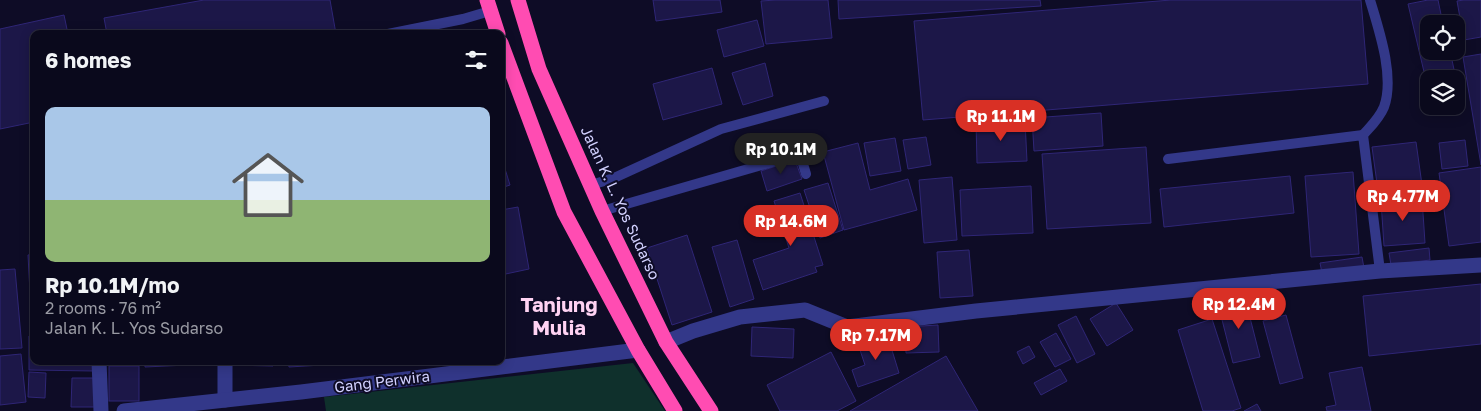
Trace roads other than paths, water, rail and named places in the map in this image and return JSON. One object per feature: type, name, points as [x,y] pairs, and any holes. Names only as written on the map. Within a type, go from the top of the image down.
[{"type":"highway","name":"Jalan K. L. Yos Sudarso","points":[[518,0],[538,69],[602,211],[666,342],[711,411]]},
{"type":"highway","points":[[488,6],[497,30]]},
{"type":"highway","points":[[505,54],[564,212],[638,350],[675,411]]},
{"type":"street","points":[[666,342],[693,331],[740,317],[806,310],[847,326],[976,311],[1380,271],[1481,265]]},
{"type":"street","name":"Gang Perwira","points":[[124,411],[638,350]]},
{"type":"street","points":[[99,365],[101,411]]},
{"type":"street","points":[[224,365],[226,400]]},
{"type":"lane","points":[[1168,159],[1363,135],[1376,121],[1384,107],[1388,80],[1381,40],[1370,0]]},
{"type":"lane","points":[[408,30],[463,19],[488,6]]},
{"type":"lane","points":[[591,185],[614,178],[721,129],[824,101]]},
{"type":"lane","points":[[1363,135],[1380,271]]},
{"type":"lane","points":[[602,211],[800,154],[806,174]]},
{"type":"district","name":"Tanjung Mulia","points":[[559,316]]}]
